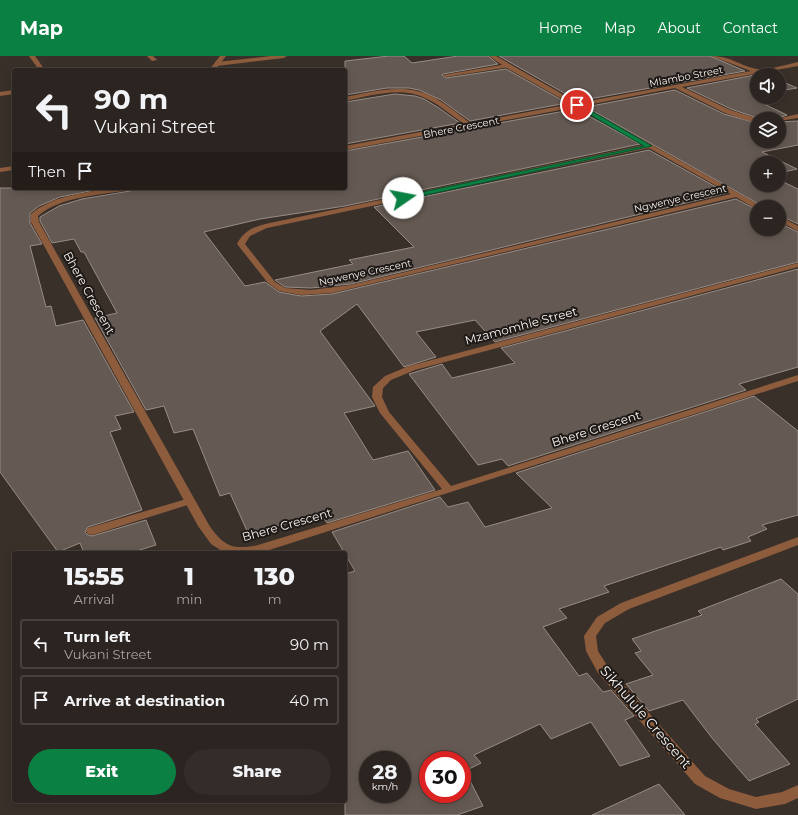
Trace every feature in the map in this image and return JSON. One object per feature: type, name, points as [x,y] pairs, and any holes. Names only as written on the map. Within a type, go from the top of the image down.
[{"type":"street","points":[[32,56],[41,68]]},
{"type":"street","points":[[214,68],[223,56]]},
{"type":"street","points":[[217,64],[284,56]]},
{"type":"street","points":[[492,56],[507,66],[750,202]]},
{"type":"street","points":[[714,56],[750,69]]},
{"type":"street","name":"Mlambo Street","points":[[774,68],[798,64]]},
{"type":"street","points":[[446,75],[507,66]]},
{"type":"street","name":"Mlambo Street","points":[[577,105],[750,72]]},
{"type":"street","points":[[677,87],[731,113],[750,119]]},
{"type":"street","points":[[347,99],[392,91],[412,92],[427,97],[470,126]]},
{"type":"street","points":[[0,94],[12,92]]},
{"type":"street","name":"Bhere Crescent","points":[[347,148],[577,105]]},
{"type":"street","points":[[786,118],[798,116]]},
{"type":"street","name":"Ngwenye Crescent","points":[[649,146],[265,226],[251,231],[243,236],[241,244],[245,251],[274,285],[286,290],[322,292],[358,285],[737,195]]},
{"type":"street","points":[[0,170],[12,168]]},
{"type":"street","name":"Bhere Crescent","points":[[119,190],[65,200],[48,205],[38,210],[34,216],[35,222],[213,541],[224,549],[234,551]]},
{"type":"street","points":[[786,222],[798,229]]},
{"type":"street","name":"Mzamomhle Street","points":[[449,490],[385,413],[377,397],[378,387],[388,378],[427,364],[798,265]]},
{"type":"street","name":"Bhere Crescent","points":[[249,551],[259,550],[798,378]]},
{"type":"street","points":[[92,531],[190,501]]},
{"type":"street","name":"Sikhulule Crescent","points":[[798,541],[625,606],[601,620],[590,636],[592,651],[603,670],[700,780],[725,794],[756,803],[785,798],[798,791]]},
{"type":"building","points":[[389,56],[404,56],[412,63],[458,56],[488,56],[498,64],[442,75],[446,78],[506,69],[567,103],[470,121],[441,100],[419,90],[409,88],[387,88],[347,95],[347,68],[345,68],[345,61]]},
{"type":"building","points":[[499,56],[710,56],[745,71],[578,101]]},
{"type":"building","points":[[750,76],[750,104],[764,104],[781,112],[750,112],[750,116],[731,109],[687,88]]},
{"type":"building","points":[[786,83],[797,88],[786,90]]},
{"type":"building","points":[[675,90],[724,114],[750,121],[750,148],[783,148],[762,152],[770,156],[750,156],[750,192],[786,192],[786,183],[798,189],[798,224],[786,218],[786,200],[752,200],[586,107]]},
{"type":"building","points":[[395,94],[415,96],[424,99],[439,108],[460,123],[347,144],[347,102]]},
{"type":"building","points":[[576,109],[640,144],[345,206],[260,219],[204,232],[245,286],[265,282],[279,292],[301,296],[332,294],[736,199],[750,206],[750,236],[786,236],[786,226],[798,232],[798,262],[495,342],[475,320],[416,332],[436,357],[404,367],[357,304],[320,331],[375,406],[344,413],[373,460],[408,451],[435,490],[327,523],[322,515],[248,533],[230,493],[220,496],[193,429],[174,433],[164,406],[146,410],[95,318],[117,313],[84,252],[81,252],[74,239],[52,243],[40,221],[40,217],[59,206],[82,199],[131,190],[347,190],[347,151]]},
{"type":"building","points":[[798,121],[798,145],[786,147],[786,122]]},
{"type":"building","points":[[649,150],[727,193],[351,284],[311,288],[285,287],[275,280],[353,264],[349,260],[414,247],[374,207]]},
{"type":"building","points":[[786,164],[797,169],[786,171]]},
{"type":"building","points":[[0,188],[12,188],[12,190],[95,190],[60,197],[39,206],[30,213],[30,223],[42,244],[30,246],[46,307],[51,306],[56,326],[83,320],[134,412],[115,416],[121,429],[110,432],[142,510],[88,527],[85,532],[92,536],[146,520],[156,545],[136,551],[83,551],[80,543],[57,551],[0,472]]},
{"type":"building","points":[[798,269],[798,367],[739,384],[746,390],[508,466],[502,459],[478,465],[409,374],[442,364],[452,378],[515,363],[501,348]]},
{"type":"building","points":[[754,396],[798,431],[798,515],[762,525],[767,529],[748,537],[751,541],[723,550],[721,547],[604,586],[609,592],[559,609],[567,618],[543,627],[579,676],[587,673],[603,692],[611,690],[634,716],[625,720],[650,756],[620,766],[591,722],[551,739],[540,724],[474,755],[481,763],[471,768],[471,751],[419,751],[419,803],[471,803],[471,783],[483,806],[457,815],[345,815],[345,803],[347,803],[347,573],[355,571],[347,557],[347,551],[343,551],[332,532],[440,497],[448,507],[468,502],[485,527],[552,508],[516,473]]},
{"type":"building","points":[[781,579],[798,594],[798,699],[756,719],[759,722],[755,724],[790,764],[749,781],[712,738],[683,700],[649,711],[626,684],[653,675],[635,653],[641,651],[632,639],[702,615],[698,611]]},
{"type":"building","points":[[659,784],[685,815],[592,815]]},
{"type":"route","points":[[403,198],[649,146],[577,105]]}]
